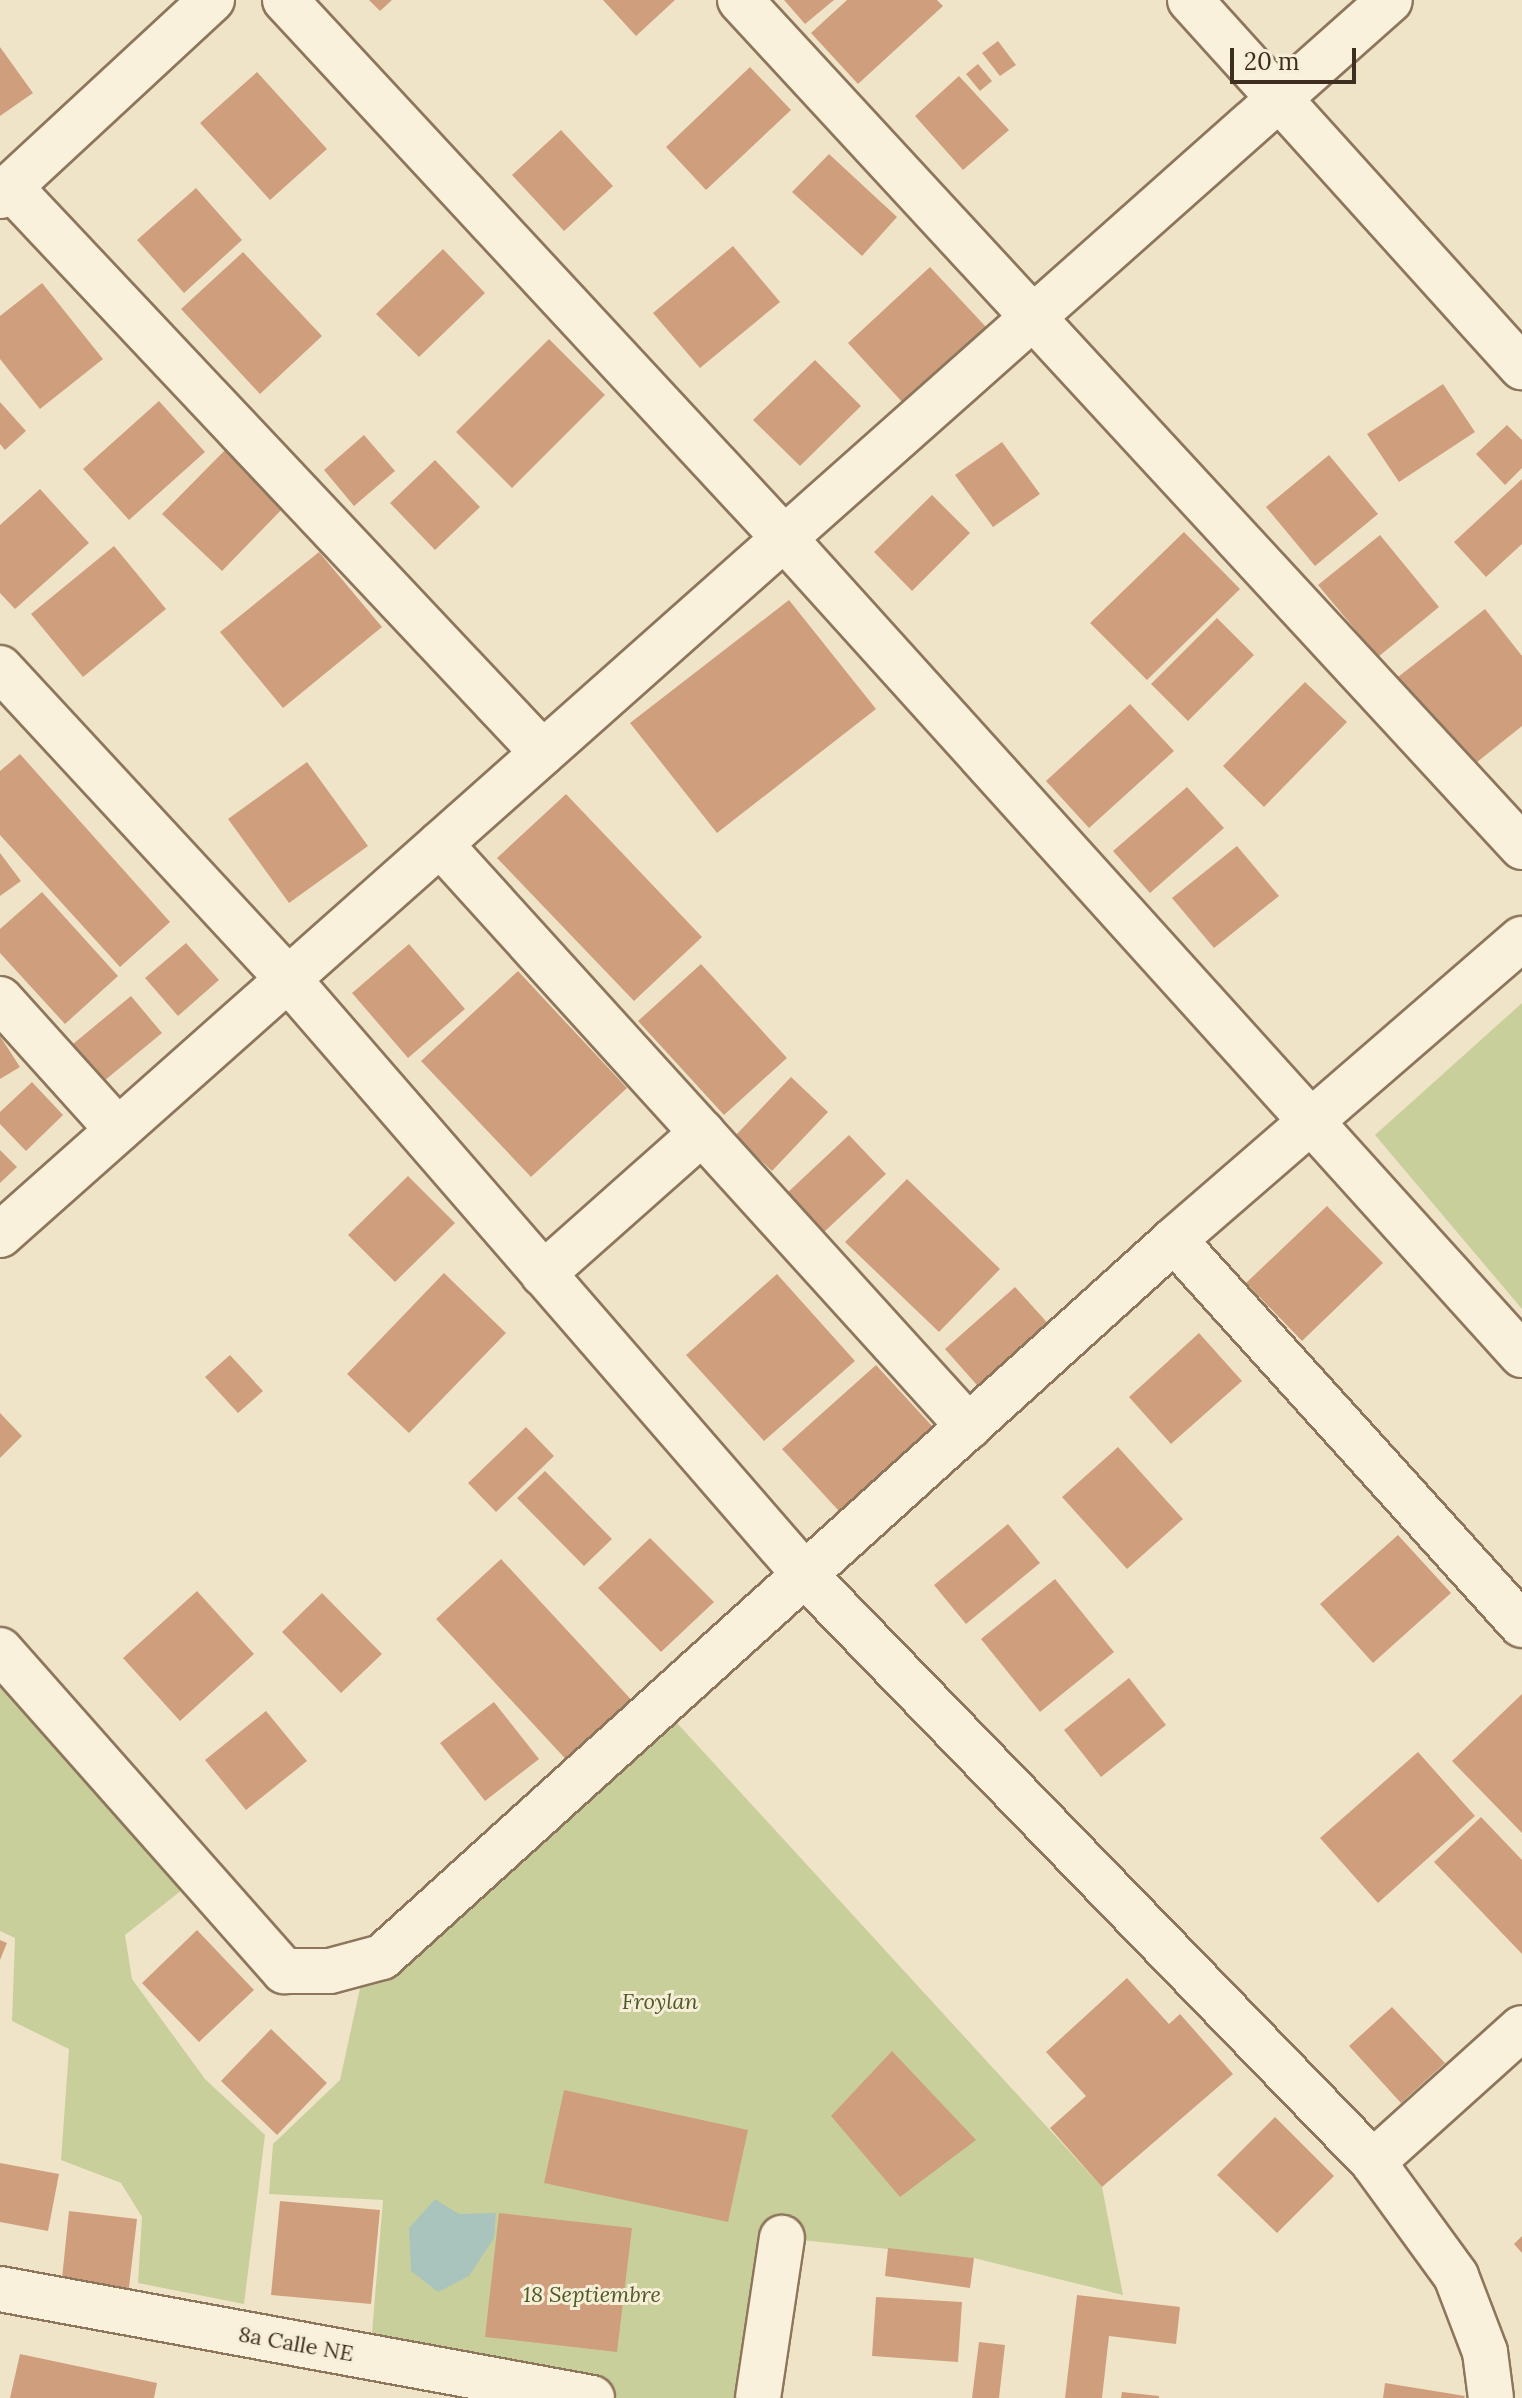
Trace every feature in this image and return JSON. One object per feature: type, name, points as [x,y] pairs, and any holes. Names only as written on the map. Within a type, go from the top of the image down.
[{"type":"street","points":[[212,0],[5,192],[543,753]]},
{"type":"street","points":[[285,0],[784,538],[1313,1118],[1522,1355]]},
{"type":"street","points":[[740,0],[1522,847]]},
{"type":"street","points":[[1190,0],[1281,97],[1522,367]]},
{"type":"street","points":[[0,1235],[1390,0]]},
{"type":"street","points":[[0,668],[288,979],[806,1576],[1373,2162],[1456,2276],[1485,2352],[1491,2398]]},
{"type":"street","points":[[440,844],[969,1427]]},
{"type":"street","points":[[0,1650],[284,1971],[330,1971],[382,1957],[1174,1240],[1522,939]]},
{"type":"street","points":[[0,999],[118,1130]]},
{"type":"street","points":[[543,1274],[702,1133]]},
{"type":"street","points":[[1174,1240],[1522,1625]]},
{"type":"street","points":[[1373,2162],[1522,2028]]},
{"type":"street","points":[[758,2398],[782,2238]]},
{"type":"street","name":"8a Calle NE","points":[[0,2289],[592,2398]]},
{"type":"green space","points":[[1522,1003],[1522,1309],[1375,1135]]},
{"type":"green space","points":[[0,1684],[182,1890],[125,1935],[132,1979],[205,2079],[265,2135],[244,2304],[138,2283],[142,2217],[121,2183],[61,2160],[69,2049],[12,2021],[15,1938],[0,1931]]},
{"type":"green space","name":"Froylan","points":[[677,1723],[1102,2187],[1123,2295],[974,2258],[782,2238],[758,2398],[594,2398],[370,2357],[383,2200],[269,2194],[273,2144],[340,2080],[362,1979],[394,1968]]},
{"type":"water","points":[[435,2199],[459,2214],[496,2213],[494,2238],[469,2276],[438,2292],[411,2271],[409,2228]]},
{"type":"building","points":[[369,0],[392,0],[380,11]]},
{"type":"building","points":[[603,0],[675,0],[636,36]]},
{"type":"building","points":[[784,0],[834,0],[805,24]]},
{"type":"building","points":[[847,0],[937,0],[943,6],[858,84],[811,33]]},
{"type":"building","points":[[998,41],[1016,65],[1000,76],[982,53]]},
{"type":"building","points":[[0,47],[33,93],[0,116]]},
{"type":"building","points":[[978,64],[992,81],[980,91],[966,74]]},
{"type":"building","points":[[750,67],[791,110],[706,190],[666,147]]},
{"type":"building","points":[[257,72],[327,149],[270,200],[200,123]]},
{"type":"building","points":[[959,76],[1009,130],[963,170],[915,116]]},
{"type":"building","points":[[561,130],[613,186],[564,231],[512,175]]},
{"type":"building","points":[[829,154],[897,217],[862,256],[792,192]]},
{"type":"building","points":[[196,188],[242,240],[184,293],[137,240]]},
{"type":"building","points":[[733,246],[780,302],[700,368],[653,313]]},
{"type":"building","points":[[443,249],[485,293],[419,357],[376,314]]},
{"type":"building","points":[[243,252],[322,336],[260,394],[181,309]]},
{"type":"building","points":[[930,267],[986,327],[903,403],[848,343]]},
{"type":"building","points":[[42,283],[103,359],[40,409],[0,359],[0,316]]},
{"type":"building","points":[[549,339],[605,395],[512,488],[456,432]]},
{"type":"building","points":[[815,360],[861,406],[800,466],[753,420]]},
{"type":"building","points":[[1443,384],[1475,432],[1399,482],[1367,434]]},
{"type":"building","points":[[159,401],[205,452],[129,520],[83,469]]},
{"type":"building","points":[[0,402],[26,431],[5,450],[0,444]]},
{"type":"building","points":[[1507,425],[1522,440],[1522,468],[1505,485],[1476,454]]},
{"type":"building","points":[[364,435],[395,471],[354,506],[324,470]]},
{"type":"building","points":[[1002,442],[1040,494],[993,527],[955,475]]},
{"type":"building","points":[[229,446],[288,503],[222,571],[162,514]]},
{"type":"building","points":[[1329,455],[1378,514],[1315,566],[1266,507]]},
{"type":"building","points":[[435,460],[480,507],[435,550],[390,503]]},
{"type":"building","points":[[1522,479],[1522,544],[1486,577],[1454,542]]},
{"type":"building","points":[[40,489],[89,543],[15,609],[0,593],[0,525]]},
{"type":"building","points":[[932,495],[970,533],[912,591],[874,552]]},
{"type":"building","points":[[1184,532],[1240,589],[1147,680],[1090,623]]},
{"type":"building","points":[[1380,535],[1439,607],[1378,657],[1318,585]]},
{"type":"building","points":[[114,546],[166,609],[83,677],[31,614]]},
{"type":"building","points":[[319,552],[382,627],[283,708],[220,632]]},
{"type":"building","points":[[789,600],[876,709],[717,833],[630,723]]},
{"type":"building","points":[[1485,609],[1522,656],[1522,726],[1461,775],[1389,684]]},
{"type":"building","points":[[1217,618],[1254,655],[1188,721],[1151,684]]},
{"type":"building","points":[[1305,682],[1347,722],[1264,807],[1223,766]]},
{"type":"building","points":[[1130,704],[1174,751],[1089,828],[1046,781]]},
{"type":"building","points":[[20,754],[170,922],[120,967],[0,835],[0,771]]},
{"type":"building","points":[[307,762],[368,846],[289,903],[228,819]]},
{"type":"building","points":[[1187,787],[1224,828],[1150,893],[1113,851]]},
{"type":"building","points":[[566,794],[702,937],[634,1001],[497,858]]},
{"type":"building","points":[[1237,846],[1279,896],[1214,948],[1172,898]]},
{"type":"building","points":[[0,853],[21,881],[0,896]]},
{"type":"building","points":[[42,892],[118,976],[65,1024],[0,953],[0,929]]},
{"type":"building","points":[[186,943],[219,980],[178,1016],[145,978]]},
{"type":"building","points":[[409,944],[465,1009],[408,1058],[352,993]]},
{"type":"building","points":[[701,964],[787,1058],[724,1115],[638,1021]]},
{"type":"building","points":[[518,971],[627,1088],[531,1177],[421,1061]]},
{"type":"building","points":[[131,996],[162,1033],[104,1081],[73,1044]]},
{"type":"building","points":[[0,1036],[20,1067],[0,1079]]},
{"type":"building","points":[[791,1077],[828,1112],[772,1171],[735,1136]]},
{"type":"building","points":[[32,1082],[63,1115],[26,1151],[0,1124],[0,1112]]},
{"type":"building","points":[[849,1135],[886,1174],[823,1233],[786,1194]]},
{"type":"building","points":[[0,1150],[17,1167],[0,1183]]},
{"type":"building","points":[[408,1176],[455,1223],[395,1282],[348,1235]]},
{"type":"building","points":[[907,1179],[1000,1269],[939,1332],[845,1242]]},
{"type":"building","points":[[1327,1206],[1383,1263],[1302,1341],[1246,1283]]},
{"type":"building","points":[[444,1273],[506,1333],[409,1433],[347,1374]]},
{"type":"building","points":[[777,1274],[855,1361],[764,1441],[686,1355]]},
{"type":"building","points":[[1015,1287],[1062,1339],[992,1402],[945,1349]]},
{"type":"building","points":[[1199,1333],[1242,1381],[1171,1444],[1129,1397]]},
{"type":"building","points":[[230,1355],[263,1391],[238,1413],[205,1377]]},
{"type":"building","points":[[876,1365],[943,1438],[849,1522],[782,1449]]},
{"type":"building","points":[[0,1413],[22,1436],[0,1458]]},
{"type":"building","points":[[526,1427],[554,1456],[496,1512],[468,1483]]},
{"type":"building","points":[[1118,1447],[1183,1519],[1127,1569],[1062,1497]]},
{"type":"building","points":[[545,1471],[612,1539],[584,1566],[517,1498]]},
{"type":"building","points":[[1008,1524],[1040,1563],[966,1624],[934,1585]]},
{"type":"building","points":[[1398,1535],[1451,1593],[1373,1663],[1320,1604]]},
{"type":"building","points":[[650,1538],[714,1602],[661,1652],[598,1588]]},
{"type":"building","points":[[501,1559],[638,1707],[573,1767],[436,1619]]},
{"type":"building","points":[[1055,1579],[1114,1652],[1040,1712],[981,1639]]},
{"type":"building","points":[[197,1591],[254,1654],[180,1721],[123,1658]]},
{"type":"building","points":[[322,1593],[382,1654],[341,1693],[282,1632]]},
{"type":"building","points":[[1129,1678],[1166,1725],[1101,1777],[1064,1730]]},
{"type":"building","points":[[1522,1694],[1522,1833],[1452,1761]]},
{"type":"building","points":[[494,1702],[539,1759],[485,1801],[440,1743]]},
{"type":"building","points":[[266,1711],[307,1761],[246,1810],[205,1760]]},
{"type":"building","points":[[1418,1752],[1475,1816],[1378,1903],[1320,1838]]},
{"type":"building","points":[[1481,1817],[1522,1860],[1522,1954],[1434,1862]]},
{"type":"building","points":[[197,1930],[254,1990],[199,2042],[142,1983]]},
{"type":"building","points":[[0,1940],[7,1943],[0,1960]]},
{"type":"building","points":[[1127,1978],[1169,2024],[1180,2014],[1233,2074],[1102,2187],[1050,2128],[1086,2096],[1046,2052]]},
{"type":"building","points":[[1392,2007],[1445,2063],[1401,2103],[1349,2046]]},
{"type":"building","points":[[271,2029],[327,2083],[277,2135],[221,2081]]},
{"type":"building","points":[[892,2051],[976,2140],[900,2197],[831,2116]]},
{"type":"building","points":[[564,2090],[748,2130],[728,2222],[544,2183]]},
{"type":"building","points":[[1275,2117],[1334,2176],[1277,2233],[1217,2175]]},
{"type":"building","points":[[0,2163],[59,2174],[48,2231],[0,2222]]},
{"type":"building","points":[[280,2201],[380,2210],[371,2304],[271,2295]]},
{"type":"building","points":[[69,2211],[137,2219],[128,2296],[61,2288]]},
{"type":"building","points":[[499,2213],[632,2228],[617,2352],[485,2337]]},
{"type":"building","points":[[1522,2236],[1522,2253],[1514,2244]]},
{"type":"building","points":[[888,2248],[974,2258],[970,2288],[885,2276]]},
{"type":"building","points":[[1077,2295],[1180,2307],[1176,2344],[1109,2336],[1102,2398],[1065,2398]]},
{"type":"building","points":[[876,2297],[962,2302],[958,2362],[872,2356]]},
{"type":"building","points":[[979,2342],[1005,2345],[999,2398],[972,2398]]},
{"type":"building","points":[[20,2354],[157,2383],[154,2398],[10,2398]]},
{"type":"building","points":[[1385,2383],[1465,2396],[1383,2398]]},
{"type":"building","points":[[1122,2392],[1159,2396],[1159,2398],[1121,2398]]},
{"type":"park label","name":"18 Septiembre","points":[[592,2295]]}]
